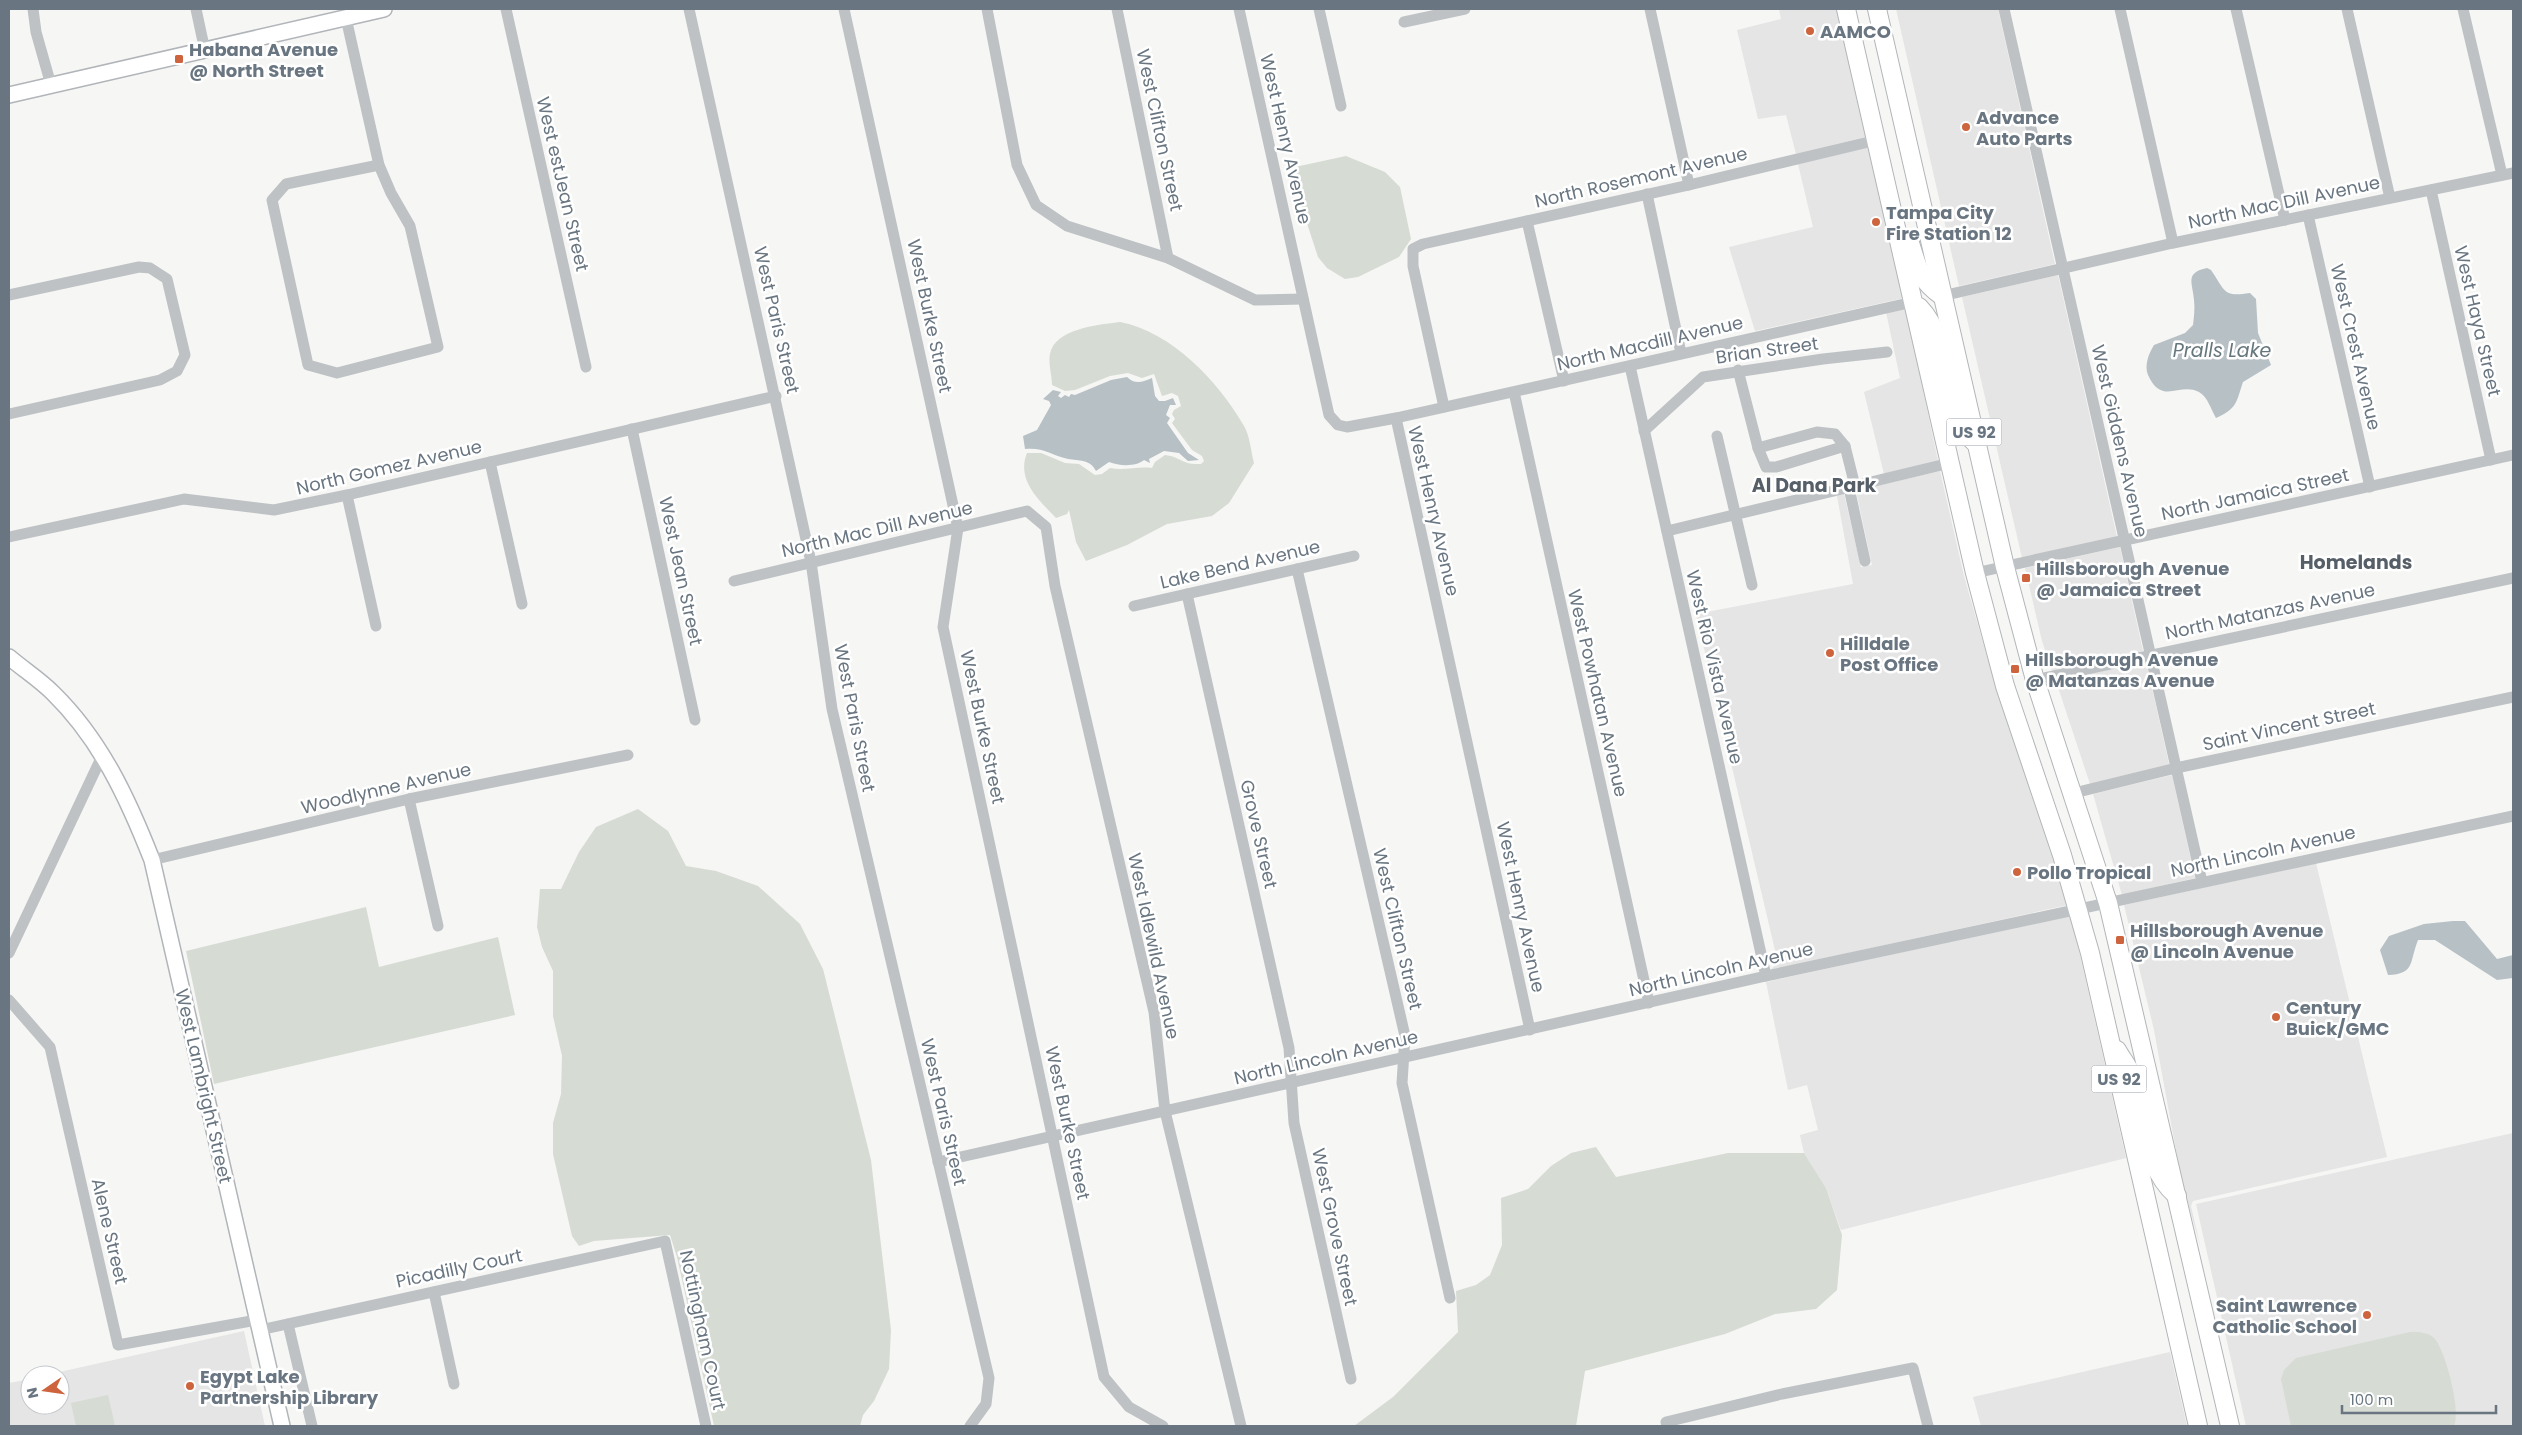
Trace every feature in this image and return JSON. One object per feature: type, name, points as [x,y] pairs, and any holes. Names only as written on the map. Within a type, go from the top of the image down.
[{"type":"main road","points":[[9,95],[384,9]]},
{"type":"main road","name":"US 92","points":[[1846,9],[1975,573],[2007,690],[2078,908],[2110,1039],[2198,1426]]},
{"type":"main road","name":"US 92","points":[[1877,9],[2005,567],[2035,680],[2074,793],[2108,903],[2230,1426]]},
{"type":"main road","points":[[1877,140],[1887,148],[1907,234],[1922,278],[1927,285],[1942,296]]},
{"type":"main road","points":[[1913,302],[1927,316],[1944,360],[1958,420],[1977,447]]},
{"type":"main road","name":"West Lambright Street","points":[[9,657],[54,694],[103,754],[128,799],[152,860],[282,1426]]},
{"type":"main road","points":[[2110,1039],[2131,1073],[2154,1168],[2164,1186],[2177,1196]]},
{"type":"street","points":[[33,9],[36,32],[51,85]]},
{"type":"street","points":[[196,9],[205,51]]},
{"type":"street","name":"West estJean Street","points":[[506,9],[586,367]]},
{"type":"street","name":"West Paris Street","points":[[689,9],[776,396],[811,562],[832,709],[989,1378],[986,1404],[970,1426]]},
{"type":"street","name":"West Burke Street","points":[[844,9],[958,528],[943,627],[1104,1376],[1129,1407],[1163,1426]]},
{"type":"street","points":[[986,9],[1018,165],[1023,180],[1036,205],[1067,226],[1168,258],[1255,300],[1304,299]]},
{"type":"street","name":"West Clifton Street","points":[[1117,9],[1168,258]]},
{"type":"street","name":"West Henry Avenue","points":[[1239,9],[1329,415],[1338,425],[1347,427],[1396,418],[1530,1030]]},
{"type":"street","points":[[1319,9],[1342,106]]},
{"type":"street","points":[[1404,22],[1465,9]]},
{"type":"street","points":[[1650,9],[1689,184]]},
{"type":"street","name":"West Giddens Avenue","points":[[2004,9],[2202,882]]},
{"type":"street","points":[[2120,9],[2173,243]]},
{"type":"street","points":[[2236,9],[2285,220]]},
{"type":"street","points":[[2347,9],[2390,198]]},
{"type":"street","points":[[2463,9],[2508,174]]},
{"type":"street","points":[[346,18],[379,165],[391,193],[410,226],[438,347],[337,373],[308,365],[272,200],[286,184],[379,165]]},
{"type":"street","name":"North Rosemont Avenue","points":[[1444,407],[1413,266],[1413,249],[1423,244],[1877,140]]},
{"type":"street","name":"North Mac Dill Avenue","points":[[2062,268],[2173,243],[2508,174]]},
{"type":"street","name":"West Haya Street","points":[[2431,190],[2491,460]]},
{"type":"street","points":[[1647,194],[1681,353]]},
{"type":"street","name":"West Crest Avenue","points":[[2308,215],[2370,486]]},
{"type":"street","points":[[1527,221],[1564,381]]},
{"type":"street","points":[[9,294],[140,267],[150,268],[167,278],[185,355],[177,371],[160,380],[9,414]]},
{"type":"street","points":[[1942,296],[2062,268]]},
{"type":"street","name":"North Macdill Avenue","points":[[1396,418],[1913,302]]},
{"type":"street","name":"Brian Street","points":[[1644,431],[1704,376],[1738,370],[1887,352]]},
{"type":"street","name":"West Rio Vista Avenue","points":[[1630,366],[1766,976]]},
{"type":"street","points":[[1738,370],[1758,448],[1766,467],[1776,467],[1845,446]]},
{"type":"street","name":"West Powhatan Avenue","points":[[1514,392],[1649,1003]]},
{"type":"street","name":"North Gomez Avenue","points":[[9,538],[184,498],[274,510],[347,495],[776,396]]},
{"type":"street","name":"West Jean Street","points":[[632,430],[695,720]]},
{"type":"street","points":[[1758,448],[1817,432],[1835,434],[1845,446],[1865,561]]},
{"type":"street","points":[[1717,436],[1752,585]]},
{"type":"street","name":"North Jamaica Street","points":[[1975,573],[2513,455]]},
{"type":"street","points":[[490,462],[522,604]]},
{"type":"street","points":[[1667,531],[1950,463]]},
{"type":"street","points":[[347,495],[376,626]]},
{"type":"street","name":"North Mac Dill Avenue","points":[[734,581],[1027,511]]},
{"type":"street","name":"West Idlewild Avenue","points":[[1027,511],[1046,526],[1055,586],[1154,1012],[1165,1111],[1241,1426]]},
{"type":"street","name":"Lake Bend Avenue","points":[[1134,606],[1354,556]]},
{"type":"street","name":"West Clifton Street","points":[[1297,569],[1405,1036],[1402,1083],[1450,1298]]},
{"type":"street","name":"North Matanzas Avenue","points":[[2035,680],[2513,578]]},
{"type":"street","name":"Grove Street","points":[[1187,594],[1289,1048],[1291,1082]]},
{"type":"street","name":"Saint Vincent Street","points":[[2074,793],[2176,768],[2513,697]]},
{"type":"street","points":[[9,953],[103,754]]},
{"type":"street","name":"Woodlynne Avenue","points":[[152,860],[409,799],[628,755]]},
{"type":"street","points":[[409,799],[438,926]]},
{"type":"street","name":"North Lincoln Avenue","points":[[938,1162],[1766,976],[2513,816]]},
{"type":"street","name":"Alene Street","points":[[9,1000],[50,1047],[118,1345],[259,1325]]},
{"type":"street","name":"West Grove Street","points":[[1291,1082],[1294,1123],[1350,1379]]},
{"type":"street","name":"Picadilly Court","points":[[259,1325],[288,1324],[665,1241]]},
{"type":"street","name":"Nottingham Court","points":[[665,1241],[706,1426]]},
{"type":"street","points":[[434,1292],[454,1384]]},
{"type":"street","points":[[288,1324],[312,1426]]},
{"type":"street","points":[[1667,1426],[1666,1422],[1782,1394],[1913,1368],[1928,1426]]},
{"type":"shaded area","points":[[1779,9],[1839,9],[1869,136],[1796,154],[1786,115],[1758,119],[1737,30],[1781,19]]},
{"type":"shaded area","points":[[1896,9],[1998,9],[2055,264],[1959,286]]},
{"type":"shaded area","points":[[1872,146],[1904,298],[1755,331],[1729,247],[1813,227],[1798,164]]},
{"type":"shaded area","points":[[1346,156],[1385,172],[1400,187],[1411,239],[1399,257],[1358,277],[1345,279],[1327,268],[1318,257],[1301,205],[1295,167]]},
{"type":"shaded area","points":[[2058,275],[2117,537],[2022,558],[1962,297]]},
{"type":"shaded area","points":[[1906,308],[1938,461],[1884,474],[1864,392],[1900,378],[1886,312]]},
{"type":"shaded area","points":[[1120,322],[1139,327],[1158,336],[1175,347],[1207,376],[1221,392],[1244,426],[1254,463],[1229,503],[1212,516],[1167,524],[1127,545],[1086,561],[1076,542],[1069,510],[1067,514],[1056,518],[1031,489],[1024,472],[1027,453],[1041,453],[1065,463],[1079,464],[1095,475],[1102,474],[1110,468],[1152,468],[1155,462],[1165,455],[1194,464],[1201,464],[1204,461],[1202,456],[1192,450],[1172,423],[1175,419],[1172,414],[1174,410],[1181,406],[1178,396],[1172,393],[1162,396],[1154,374],[1142,378],[1128,373],[1110,376],[1075,390],[1065,391],[1052,385],[1050,354],[1060,338],[1079,329]]},
{"type":"shaded area","points":[[1940,471],[1964,576],[1995,685],[2058,860],[2068,905],[1770,970],[1778,963],[1696,614],[1853,584],[1837,496],[1844,494],[1861,567],[1872,565],[1856,491]]},
{"type":"shaded area","points":[[2120,547],[2143,651],[2052,671],[2042,641],[2025,568]]},
{"type":"shaded area","points":[[2146,661],[2169,764],[2090,784],[2056,681]]},
{"type":"shaded area","points":[[2172,775],[2195,878],[2122,895],[2093,794]]},
{"type":"shaded area","points":[[638,809],[668,831],[686,866],[716,871],[758,886],[800,924],[823,969],[871,1160],[891,1330],[889,1369],[874,1401],[863,1415],[860,1426],[714,1426],[677,1257],[670,1235],[594,1241],[579,1246],[572,1236],[553,1154],[553,1123],[561,1094],[562,1056],[553,1016],[553,971],[542,947],[537,927],[540,889],[561,889],[579,852],[596,827]]},
{"type":"shaded area","points":[[2316,863],[2387,1157],[2193,1201],[2191,1206],[2201,1249],[2181,1178],[2154,1030],[2124,905]]},
{"type":"shaded area","points":[[366,907],[379,967],[498,937],[515,1015],[214,1084],[186,951]]},
{"type":"shaded area","points":[[2071,915],[2126,1158],[1841,1230],[1826,1188],[1804,1153],[1800,1135],[1818,1130],[1807,1085],[1788,1090],[1766,982]]},
{"type":"shaded area","name":"Saint Lawrence Catholic School","points":[[2513,1133],[2513,1426],[2246,1426],[2196,1204]]},
{"type":"shaded area","points":[[1596,1147],[1616,1177],[1728,1153],[1804,1153],[1826,1188],[1842,1235],[1837,1290],[1816,1309],[1775,1314],[1725,1334],[1585,1371],[1576,1426],[1354,1426],[1393,1397],[1458,1332],[1456,1291],[1476,1285],[1490,1275],[1502,1245],[1501,1198],[1528,1189],[1551,1166],[1571,1153]]},
{"type":"shaded area","points":[[244,1331],[265,1426],[9,1426],[9,1383],[20,1381],[20,1415],[70,1415],[70,1370]]},
{"type":"shaded area","points":[[2410,1332],[2430,1335],[2435,1339],[2444,1356],[2456,1408],[2454,1426],[2291,1426],[2281,1379],[2284,1370],[2296,1358]]},
{"type":"shaded area","points":[[2170,1352],[2187,1426],[1981,1426],[1973,1397]]},
{"type":"shaded area","points":[[108,1395],[115,1426],[76,1426],[71,1403]]},
{"type":"water","name":"Pralls Lake","points":[[2207,268],[2211,270],[2226,291],[2235,294],[2250,293],[2256,299],[2258,333],[2271,365],[2243,382],[2235,404],[2229,411],[2216,418],[2202,394],[2185,389],[2165,391],[2159,389],[2153,384],[2148,375],[2147,367],[2149,355],[2154,345],[2185,333],[2193,325],[2192,280],[2195,273]]},
{"type":"water","points":[[1127,377],[1136,382],[1152,378],[1155,396],[1159,401],[1173,398],[1176,405],[1170,405],[1166,415],[1170,418],[1167,423],[1188,453],[1199,460],[1188,461],[1179,453],[1164,451],[1149,459],[1150,463],[1144,460],[1137,464],[1127,465],[1109,462],[1096,471],[1091,464],[1084,461],[1068,459],[1037,449],[1025,449],[1023,436],[1037,430],[1051,405],[1049,401],[1043,399],[1053,390],[1061,392],[1058,396],[1061,398],[1065,395],[1069,397],[1071,394],[1075,395],[1111,380]]},
{"type":"water","points":[[2465,921],[2497,959],[2513,955],[2513,978],[2497,980],[2435,940],[2418,940],[2412,961],[2407,970],[2388,975],[2380,950],[2389,936],[2424,924]]},
{"type":"place","name":"AAMCO","points":[[1810,31]]},
{"type":"place","name":"Habana Avenue @ North Street","points":[[179,59]]},
{"type":"place","name":"Advance Auto Parts","points":[[1966,127]]},
{"type":"place","name":"Tampa City Fire Station 12","points":[[1876,222]]},
{"type":"place","name":"Hillsborough Avenue @ Jamaica Street","points":[[2026,578]]},
{"type":"place","name":"Hilldale Post Office","points":[[1830,653]]},
{"type":"place","name":"Hillsborough Avenue @ Matanzas Avenue","points":[[2015,669]]},
{"type":"place","name":"Pollo Tropical","points":[[2017,872]]},
{"type":"place","name":"Hillsborough Avenue @ Lincoln Avenue","points":[[2120,940]]},
{"type":"place","name":"Century Buick/GMC","points":[[2276,1017]]},
{"type":"place","name":"Saint Lawrence Catholic School","points":[[2367,1315]]},
{"type":"place","name":"Egypt Lake Partnership Library","points":[[190,1386]]},
{"type":"district","name":"Al Dana Park","points":[[1814,485]]},
{"type":"district","name":"Homelands","points":[[2356,562]]}]
